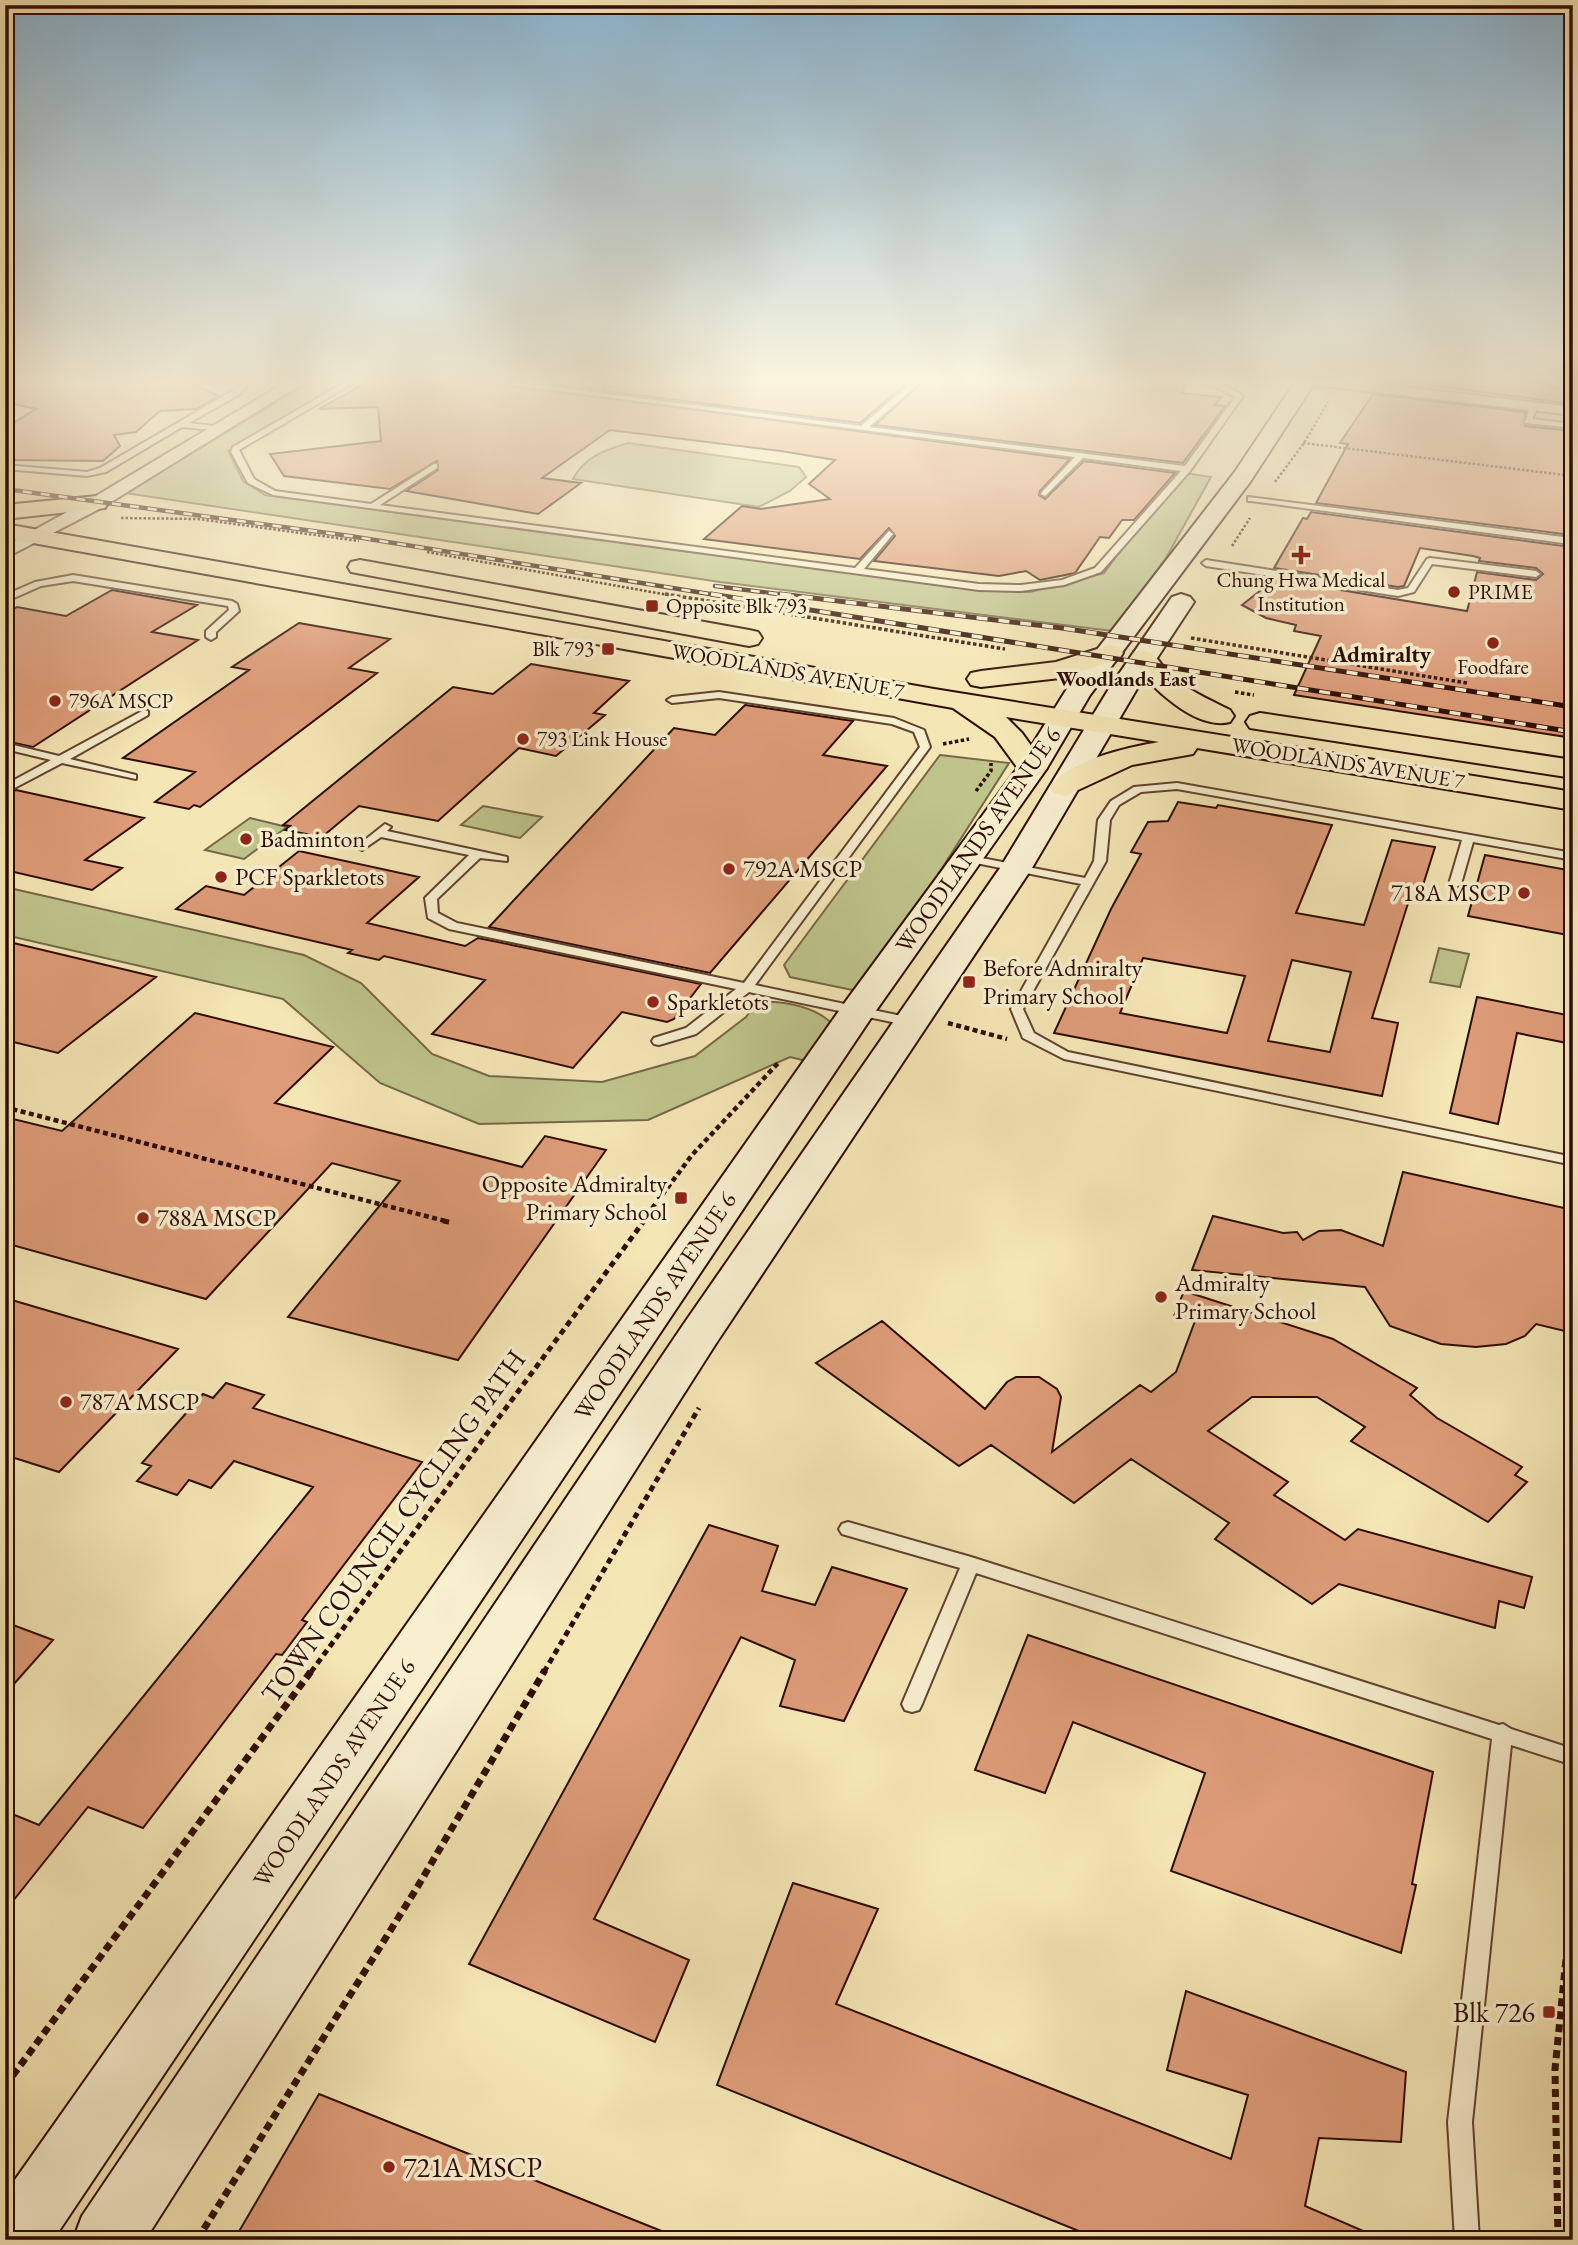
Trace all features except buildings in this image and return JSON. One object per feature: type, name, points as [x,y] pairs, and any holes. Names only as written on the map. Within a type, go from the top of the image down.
[{"type":"main road","points":[[5,512],[97,503]]},
{"type":"main road","points":[[5,512],[142,532]]},
{"type":"main road","name":"WOODLANDS AVENUE 7","points":[[5,531],[934,697],[1130,708],[1224,730],[1573,801]]},
{"type":"main road","name":"WOODLANDS AVENUE 7","points":[[331,563],[874,660]]},
{"type":"main road","name":"WOODLANDS AVENUE 7","points":[[1071,705],[968,676],[1060,670],[1111,653]]},
{"type":"main road","points":[[1143,658],[1155,678],[1224,730]]},
{"type":"main road","points":[[934,697],[987,715],[1005,727],[1032,768]]},
{"type":"main road","name":"WOODLANDS AVENUE 7","points":[[1130,708],[1224,730],[1573,769]]},
{"type":"main road","points":[[1065,787],[1096,767],[1129,754],[1224,730]]},
{"type":"street","points":[[5,552],[129,484]]},
{"type":"street","name":"WOODLANDS AVENUE 6","points":[[13,2240],[859,1009],[1032,768],[1071,705],[1237,484]]},
{"type":"street","name":"WOODLANDS AVENUE 6","points":[[106,2240],[699,1335],[924,1021],[1065,787],[1130,708],[1143,658],[1158,633],[1213,564],[1268,484]]},
{"type":"lane","points":[[255,484],[273,493],[979,587],[1021,588],[1064,582],[1098,570],[1173,484]]},
{"type":"lane","points":[[373,506],[407,484]]},
{"type":"lane","points":[[1045,494],[1055,484]]},
{"type":"lane","points":[[1256,500],[1563,540]]},
{"type":"lane","points":[[856,570],[889,534]]},
{"type":"lane","points":[[1213,564],[1398,593],[1411,590],[1430,561],[1536,574]]},
{"type":"lane","points":[[5,599],[29,586],[50,580],[74,578],[232,604],[234,611],[211,631],[211,637]]},
{"type":"lane","points":[[659,1041],[691,1031],[748,986],[925,747],[919,730],[894,721],[719,695],[671,700]]},
{"type":"lane","points":[[5,790],[144,713]]},
{"type":"lane","points":[[5,746],[64,758],[132,777]]},
{"type":"lane","points":[[1567,870],[1571,857],[1177,786],[1138,789],[1115,803],[1104,820],[1100,861],[1017,1009],[1028,1035],[1063,1055],[1573,1161]]},
{"type":"lane","points":[[362,847],[382,830],[503,859]]},
{"type":"lane","points":[[1455,884],[1468,839]]},
{"type":"lane","points":[[477,854],[431,898],[432,915],[464,929],[924,1021]]},
{"type":"lane","points":[[966,858],[1089,882]]},
{"type":"lane","points":[[848,1529],[971,1564],[1573,1756]]},
{"type":"lane","points":[[912,1704],[971,1564]]},
{"type":"lane","points":[[1467,2240],[1460,2122],[1503,1732]]},
{"type":"path","points":[[1213,564],[1268,484]]},
{"type":"path","points":[[1185,631],[1192,638]]},
{"type":"path","points":[[1158,633],[1467,683]]},
{"type":"path","points":[[1187,646],[1192,638]]},
{"type":"path","points":[[925,747],[976,738]]},
{"type":"path","points":[[924,1021],[1063,1055]]},
{"type":"path","name":"TOWN COUNCIL CYCLING PATH","points":[[5,2086],[692,1155],[784,1056]]},
{"type":"path","points":[[5,1113],[12,1109],[76,1124],[450,1222]]},
{"type":"path","points":[[197,2240],[415,1891],[702,1403]]},
{"type":"path","points":[[1558,2240],[1555,2069],[1573,1889]]},
{"type":"green space","points":[[140,484],[247,484],[265,495],[970,589],[1030,592],[1104,573],[1169,484],[1207,484],[1166,558],[1112,631],[720,582],[125,493]]},
{"type":"green space","points":[[605,484],[798,484],[759,507]]},
{"type":"green space","points":[[940,755],[1009,763],[869,983],[852,990],[790,977],[784,965]]},
{"type":"green space","points":[[483,806],[542,817],[520,838],[461,825]]},
{"type":"green space","name":"Badminton","points":[[250,818],[287,827],[244,859],[205,850]]},
{"type":"green space","points":[[5,887],[304,955],[361,983],[432,1054],[489,1076],[602,1082],[695,1056],[746,1017],[757,1002],[801,1006],[821,1015],[837,1029],[815,1063],[790,1057],[648,1120],[479,1124],[380,1083],[283,999],[5,935]]},
{"type":"green space","points":[[1439,948],[1469,954],[1460,987],[1430,982]]},
{"type":"railway","points":[[5,489],[350,536],[722,596]]},
{"type":"railway","points":[[715,586],[794,596]]},
{"type":"railway","points":[[711,594],[1573,732]]},
{"type":"railway","points":[[780,594],[1062,628],[1573,707]]},
{"type":"place","name":"Chung Hwa Medical Institution","points":[[1301,555]]},
{"type":"place","name":"PRIME","points":[[1454,592]]},
{"type":"place","name":"Opposite Blk 793","points":[[652,606]]},
{"type":"place","name":"Foodfare","points":[[1493,643]]},
{"type":"place","name":"Blk 793","points":[[608,649]]},
{"type":"place","name":"796A MSCP","points":[[55,701]]},
{"type":"place","name":"793 Link House","points":[[523,739]]},
{"type":"place","name":"Badminton","points":[[246,839]]},
{"type":"place","name":"792A MSCP","points":[[729,869]]},
{"type":"place","name":"PCF Sparkletots","points":[[221,877]]},
{"type":"place","name":"718A MSCP","points":[[1524,893]]},
{"type":"place","name":"Before Admiralty Primary School","points":[[969,982]]},
{"type":"place","name":"Sparkletots","points":[[653,1002]]},
{"type":"place","name":"Opposite Admiralty Primary School","points":[[681,1198]]},
{"type":"place","name":"788A MSCP","points":[[143,1218]]},
{"type":"place","name":"Admiralty Primary School","points":[[1161,1297]]},
{"type":"place","name":"787A MSCP","points":[[66,1402]]},
{"type":"place","name":"Blk 726","points":[[1549,2012]]},
{"type":"place","name":"721A MSCP","points":[[389,2167]]},
{"type":"district","name":"Admiralty","points":[[1381,654]]},
{"type":"district","name":"Woodlands East","points":[[1126,679]]}]
